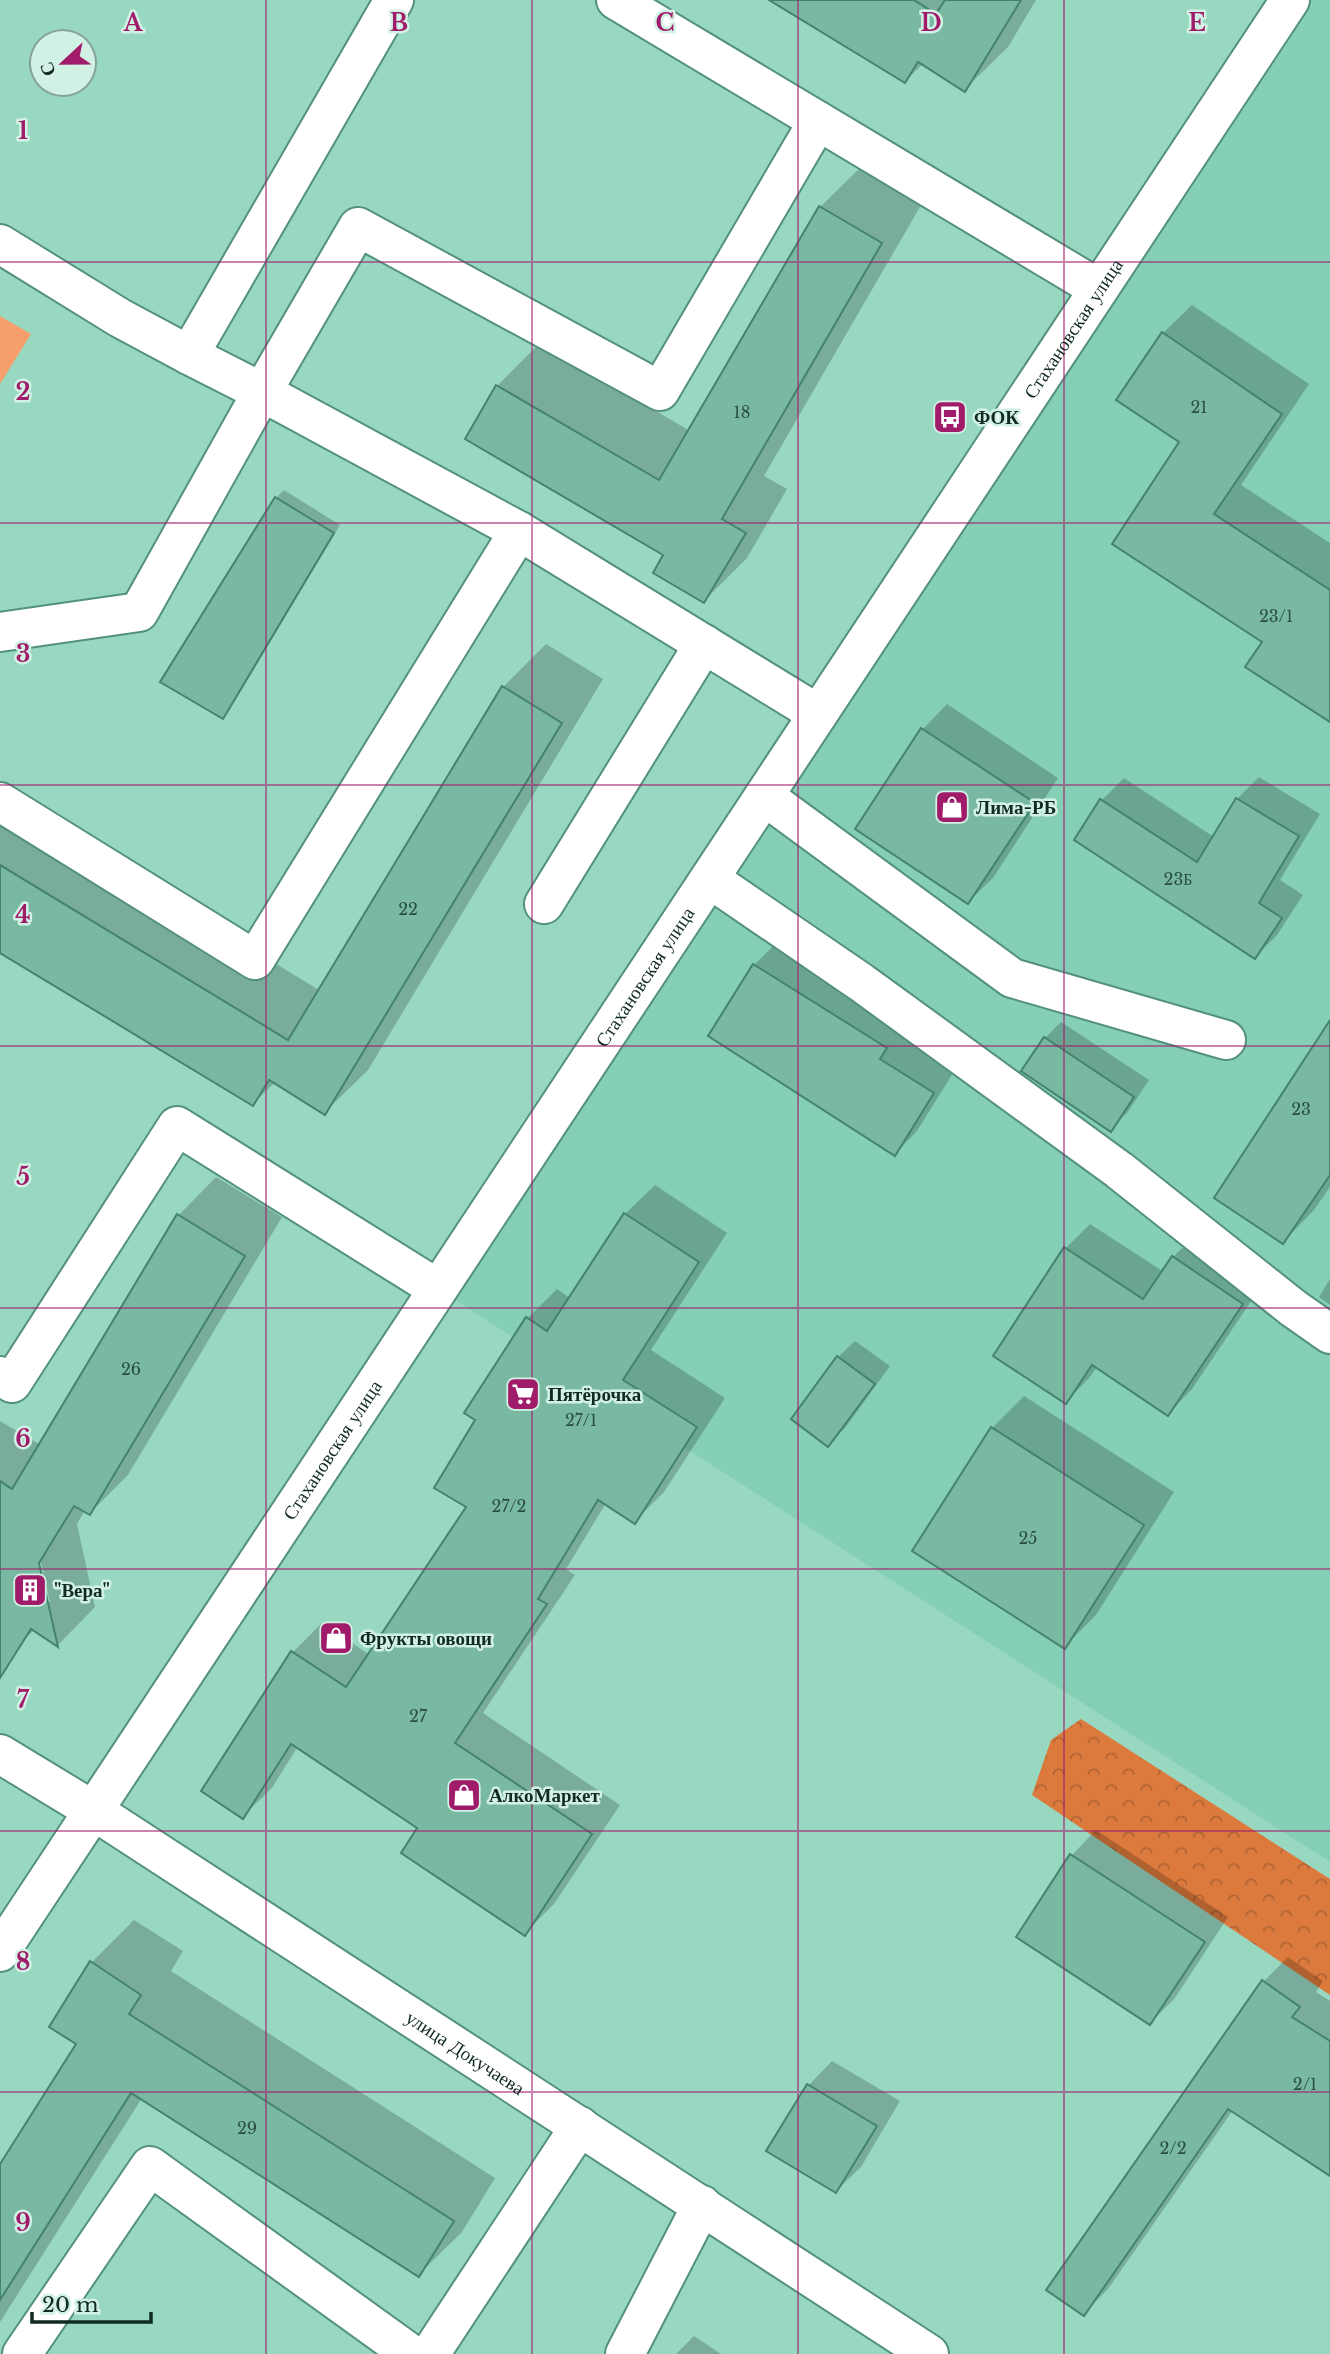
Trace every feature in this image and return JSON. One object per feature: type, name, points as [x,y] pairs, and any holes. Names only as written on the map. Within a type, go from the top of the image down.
[{"type":"street","points":[[616,0],[1099,289]]},
{"type":"street","name":"Стахановская улица","points":[[0,1952],[1290,0]]},
{"type":"street","points":[[188,355],[380,5]]},
{"type":"street","points":[[0,632],[139,612],[358,227],[660,391],[818,121]]},
{"type":"street","points":[[0,244],[120,318],[519,531],[818,714]]},
{"type":"street","points":[[0,802],[256,960],[519,531]]},
{"type":"street","points":[[544,904],[704,644]]},
{"type":"street","points":[[764,796],[1012,978],[1226,1040]]},
{"type":"street","points":[[709,879],[862,983],[1119,1170],[1293,1308],[1330,1334]]},
{"type":"street","points":[[0,1376],[12,1383],[177,1126],[438,1289]]},
{"type":"street","name":"улица Докучаева","points":[[0,1754],[94,1811],[929,2354]]},
{"type":"street","points":[[430,2354],[580,2126]]},
{"type":"street","points":[[23,2354],[150,2166],[411,2354]]},
{"type":"street","points":[[625,2354],[702,2205]]},
{"type":"shaded area","points":[[1304,0],[1330,0],[1330,1862],[438,1289]]},
{"type":"shaded area","points":[[0,316],[31,334],[0,384]]},
{"type":"green space","points":[[1081,1719],[1330,1879],[1330,1995],[1032,1795],[1051,1740]]},
{"type":"building","points":[[769,0],[914,0],[936,14],[945,0],[1021,0],[965,92],[918,62],[905,83]]},
{"type":"building","points":[[819,206],[882,243],[722,519],[746,533],[704,603],[653,573],[663,555],[465,439],[496,385],[659,480]]},
{"type":"building","points":[[1162,332],[1282,414],[1214,514],[1330,590],[1330,722],[1245,667],[1262,642],[1112,544],[1179,442],[1116,400]]},
{"type":"building","points":[[275,497],[334,533],[223,719],[160,682]]},
{"type":"building","points":[[502,686],[562,723],[325,1115],[269,1080],[253,1106],[0,953],[0,865],[288,1040]]},
{"type":"building","points":[[921,728],[1035,803],[968,904],[855,829]]},
{"type":"building","points":[[1236,798],[1299,836],[1259,903],[1282,918],[1255,959],[1074,840],[1100,799],[1197,862]]},
{"type":"building","points":[[753,964],[887,1048],[880,1059],[934,1093],[895,1156],[708,1036]]},
{"type":"building","points":[[1330,1020],[1330,1175],[1283,1244],[1214,1198]]},
{"type":"building","points":[[1044,1037],[1134,1097],[1111,1132],[1021,1071]]},
{"type":"building","points":[[624,1213],[699,1262],[623,1380],[697,1427],[635,1524],[598,1500],[538,1599],[547,1604],[455,1743],[592,1834],[525,1936],[401,1853],[417,1828],[291,1744],[243,1819],[201,1791],[291,1651],[346,1687],[466,1507],[434,1488],[475,1420],[464,1413],[526,1317],[547,1331]]},
{"type":"building","points":[[177,1214],[245,1256],[90,1515],[74,1506],[39,1563],[58,1647],[31,1629],[0,1678],[0,1481],[12,1489]]},
{"type":"building","points":[[1064,1247],[1143,1299],[1172,1256],[1243,1304],[1168,1416],[1092,1365],[1066,1404],[993,1356]]},
{"type":"building","points":[[837,1356],[875,1384],[828,1447],[791,1419]]},
{"type":"building","points":[[991,1427],[1144,1525],[1065,1649],[912,1551]]},
{"type":"building","points":[[1070,1854],[1205,1942],[1150,2025],[1016,1937]]},
{"type":"building","points":[[90,1961],[141,1995],[129,2014],[454,2221],[419,2277],[131,2093],[0,2300],[0,2164],[76,2044],[49,2027]]},
{"type":"building","points":[[1262,1980],[1300,2007],[1292,2017],[1330,2041],[1330,2176],[1228,2109],[1084,2316],[1046,2290]]},
{"type":"building","points":[[807,2084],[877,2126],[836,2193],[766,2151]]},
{"type":"place","name":"ФОК","points":[[950,417]]},
{"type":"place","name":"Лима-РБ","points":[[952,807]]},
{"type":"place","name":"Пятёрочка","points":[[523,1394]]},
{"type":"place","name":"\"Вера\"","points":[[30,1590]]},
{"type":"place","name":"Фрукты овощи","points":[[336,1638]]},
{"type":"place","name":"АлкоМаркет","points":[[464,1795]]}]
